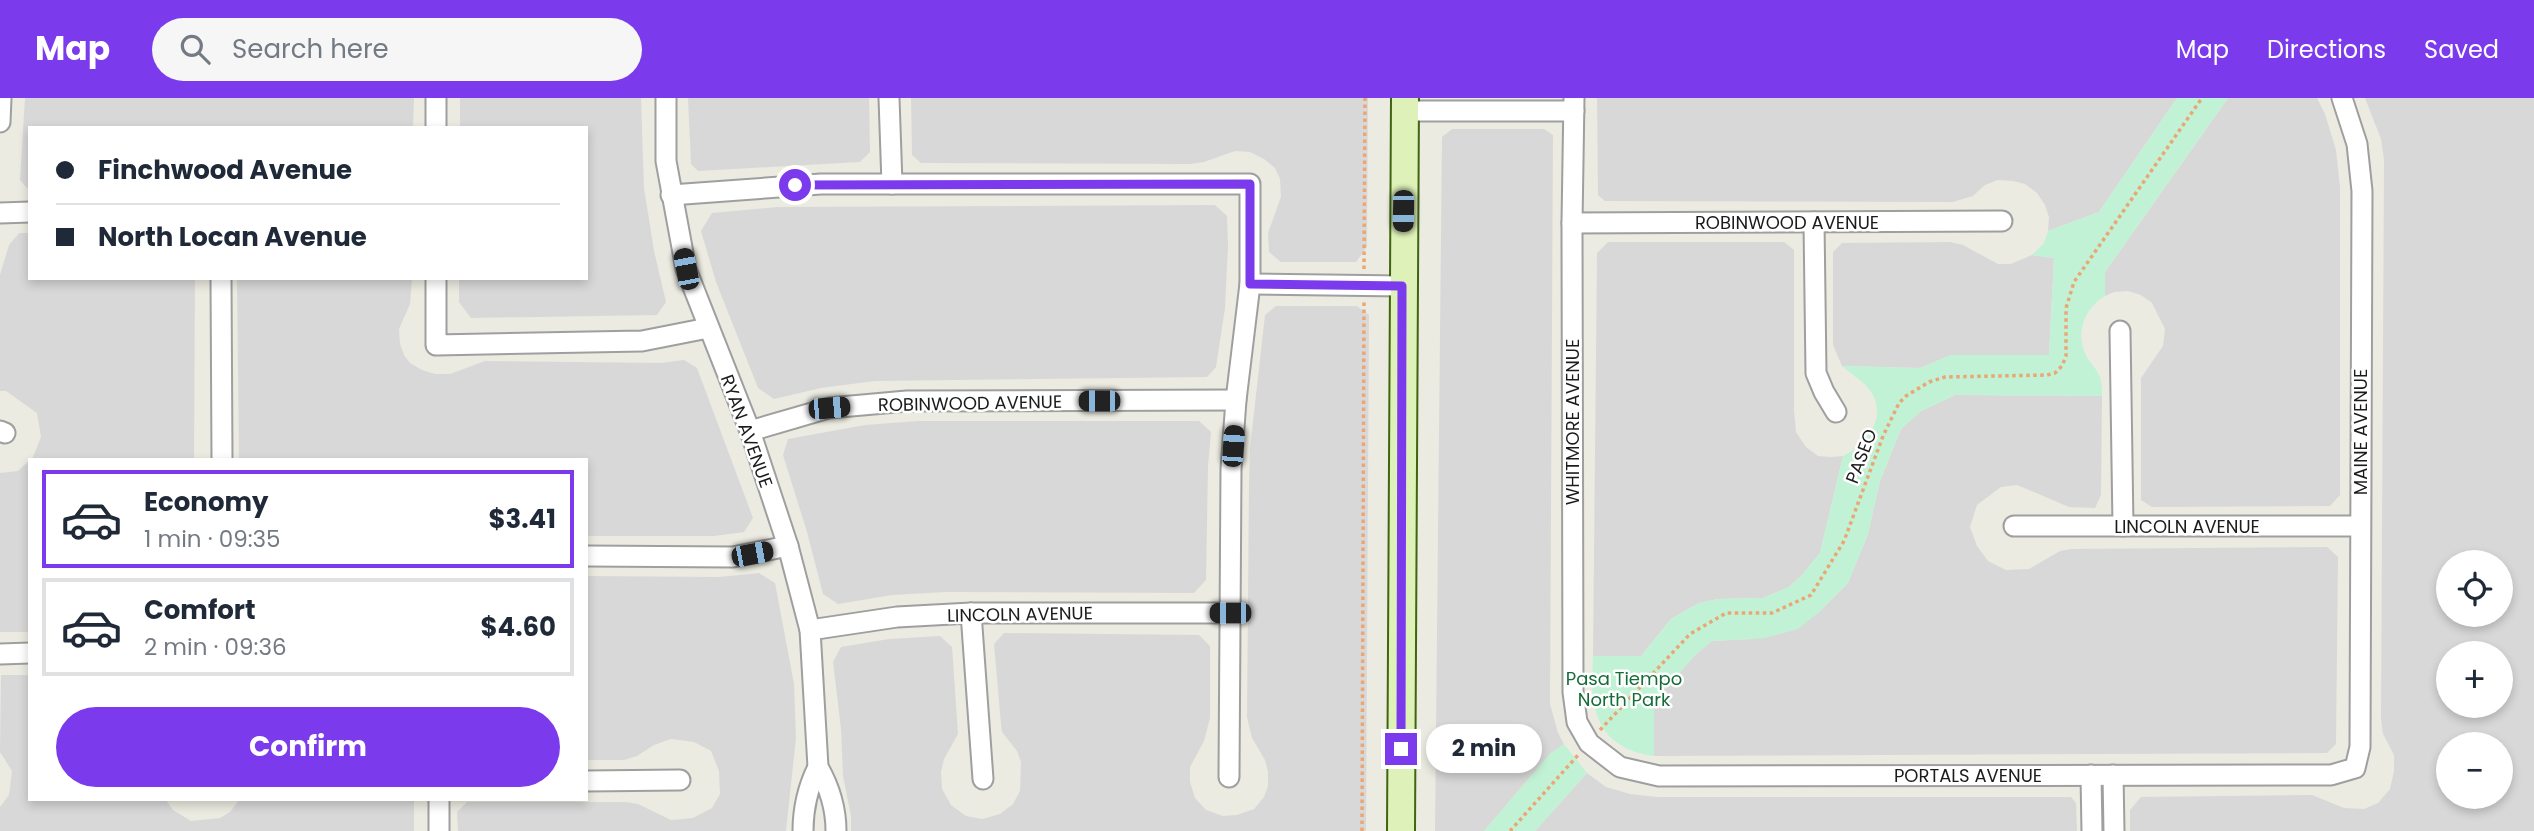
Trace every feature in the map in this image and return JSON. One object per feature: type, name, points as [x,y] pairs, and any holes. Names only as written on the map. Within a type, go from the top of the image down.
[{"type":"street","points":[[0,122],[1,98]]},
{"type":"street","points":[[436,98],[436,126]]},
{"type":"street","name":"RYAN AVENUE","points":[[666,98],[666,161],[686,269],[750,431],[788,546],[810,630],[818,767],[829,786],[836,813],[836,831]]},
{"type":"street","points":[[889,98],[892,184]]},
{"type":"street","name":"MAINE AVENUE","points":[[2342,98],[2357,144],[2362,191],[2360,747],[2355,768]]},
{"type":"street","points":[[1401,831],[1405,105],[1574,104]]},
{"type":"street","name":"WHITMORE AVENUE","points":[[1574,104],[1573,692],[1577,722],[1589,743]]},
{"type":"street","points":[[671,195],[770,186],[1250,184],[1250,284],[1231,469],[1229,777]]},
{"type":"street","points":[[0,212],[28,212]]},
{"type":"street","name":"ROBINWOOD AVENUE","points":[[1572,223],[2002,221]]},
{"type":"street","points":[[1814,222],[1816,373],[1836,412]]},
{"type":"street","points":[[221,280],[222,458]]},
{"type":"street","points":[[436,280],[436,345],[642,341],[708,328]]},
{"type":"street","points":[[1250,284],[1402,286]]},
{"type":"street","points":[[2120,331],[2123,526]]},
{"type":"street","name":"ROBINWOOD AVENUE","points":[[750,431],[829,408],[907,401],[1236,400]]},
{"type":"street","name":"LINCOLN AVENUE","points":[[2014,526],[2360,526]]},
{"type":"street","points":[[588,556],[733,557],[788,546]]},
{"type":"street","points":[[971,612],[983,779]]},
{"type":"street","name":"LINCOLN AVENUE","points":[[810,630],[897,617],[971,612],[1230,613]]},
{"type":"street","points":[[0,654],[28,653]]},
{"type":"street","name":"PORTALS AVENUE","points":[[1589,743],[1620,767],[1659,776],[2331,775],[2355,768]]},
{"type":"street","name":"RYAN AVENUE","points":[[803,831],[809,784],[818,767]]},
{"type":"street","points":[[2091,775],[2092,831]]},
{"type":"street","points":[[2113,775],[2114,831]]},
{"type":"street","points":[[588,781],[680,780]]},
{"type":"street","points":[[439,801],[439,831]]},
{"type":"path","points":[[1364,259],[1365,98]]},
{"type":"path","name":"PASEO","points":[[1510,831],[1690,634],[1726,613],[1772,613],[1811,595],[1844,541],[1883,436],[1892,415],[1906,396],[1929,382],[1945,377],[2048,375],[2055,373],[2062,366],[2066,356],[2066,308],[2074,282],[2202,98]]},
{"type":"path","points":[[1362,831],[1364,304]]},
{"type":"shaded area","points":[[25,98],[414,98],[413,126],[28,126],[28,189],[20,180]]},
{"type":"shaded area","points":[[460,98],[641,98],[644,188],[654,251],[666,302],[657,315],[471,318],[459,302],[459,280],[588,280],[588,126],[460,126]]},
{"type":"shaded area","points":[[688,98],[869,98],[870,152],[860,162],[698,171],[691,164]]},
{"type":"shaded area","points":[[911,98],[1368,98],[1367,247],[1356,262],[1281,262],[1269,252],[1268,233],[1281,197],[1280,179],[1275,168],[1250,152],[1235,151],[1190,164],[921,163],[912,155]]},
{"type":"shaded area","points":[[1597,98],[2177,98],[2099,212],[2048,231],[2049,217],[2037,193],[2025,184],[2013,181],[1998,180],[1985,185],[1973,196],[1953,202],[1605,201],[1598,195]]},
{"type":"shaded area","points":[[2228,98],[2317,98],[2336,150],[2340,187],[2340,495],[2330,506],[2152,507],[2141,500],[2141,378],[2163,346],[2165,329],[2152,303],[2141,295],[2128,291],[2105,296],[2105,272]]},
{"type":"shaded area","points":[[2365,98],[2534,98],[2534,831],[2130,831],[2130,810],[2141,797],[2312,795],[2344,808],[2364,809],[2378,803],[2390,789],[2394,755],[2383,734],[2381,719],[2384,160],[2381,139]]},
{"type":"shaded area","points":[[1452,129],[1544,129],[1553,135],[1550,704],[1564,744],[1550,754],[1484,831],[1435,831],[1442,137]]},
{"type":"shaded area","points":[[1215,205],[1227,216],[1228,246],[1225,308],[1216,367],[1207,377],[875,381],[821,388],[774,399],[758,388],[716,282],[701,231],[712,213],[777,207]]},
{"type":"shaded area","points":[[19,233],[28,233],[28,280],[195,280],[194,458],[32,458],[41,437],[37,413],[6,391],[0,391],[0,275],[9,245]]},
{"type":"shaded area","points":[[1608,242],[1784,242],[1794,250],[1796,432],[1806,447],[1818,456],[1843,456],[1820,553],[1801,576],[1789,587],[1763,598],[1718,599],[1699,603],[1671,619],[1641,656],[1593,656],[1597,253]]},
{"type":"shaded area","points":[[1950,242],[1963,245],[1998,264],[2011,264],[2032,255],[2054,258],[2049,356],[1951,355],[1920,368],[1842,366],[1833,345],[1833,252],[1842,243]]},
{"type":"shaded area","points":[[237,280],[412,280],[410,304],[399,329],[400,344],[410,363],[422,370],[435,374],[450,374],[485,361],[661,363],[684,360],[697,368],[753,518],[744,532],[714,536],[588,536],[588,458],[239,458]]},
{"type":"shaded area","points":[[1276,306],[1357,306],[1369,315],[1366,831],[851,831],[851,816],[843,776],[841,729],[833,662],[841,647],[889,639],[940,636],[952,647],[958,734],[944,759],[941,772],[942,789],[951,805],[966,816],[982,819],[1000,814],[1013,804],[1020,791],[1021,762],[1017,751],[1002,732],[1001,724],[994,644],[1004,633],[1199,635],[1210,646],[1210,718],[1204,741],[1190,767],[1190,782],[1195,798],[1206,810],[1223,816],[1237,815],[1254,809],[1264,797],[1268,786],[1268,772],[1265,760],[1252,738],[1247,717],[1249,485],[1250,448],[1265,315]]},
{"type":"shaded area","points":[[1955,395],[2102,396],[2101,495],[2095,508],[2069,507],[2017,485],[2001,487],[1977,505],[1970,527],[1977,546],[1988,561],[2006,570],[2029,569],[2060,551],[2071,549],[2327,547],[2338,557],[2336,744],[2327,753],[1654,756],[1654,702],[1694,656],[1712,641],[1752,639],[1818,613],[1848,583],[1868,534],[1880,481],[1901,429],[1921,411]]},
{"type":"shaded area","points":[[918,421],[1199,421],[1211,432],[1206,580],[1194,593],[946,592],[892,595],[838,604],[823,594],[783,455],[788,439],[865,425]]},
{"type":"shaded area","points":[[28,462],[28,632],[0,632],[0,473],[18,471]]},
{"type":"shaded area","points":[[759,573],[775,583],[794,684],[796,738],[786,831],[458,831],[457,812],[467,802],[626,802],[638,804],[671,820],[693,818],[712,808],[720,794],[719,771],[711,751],[694,742],[671,739],[624,760],[588,760],[588,576],[719,577]]},
{"type":"shaded area","points":[[1,675],[28,675],[28,801],[167,801],[173,810],[191,821],[220,818],[230,812],[238,801],[414,801],[414,831],[0,831],[0,807],[9,795],[12,771],[0,752]]},
{"type":"shaded area","points":[[1587,773],[1606,787],[1630,794],[1657,797],[2071,797],[2076,803],[2077,831],[1535,831]]},
{"type":"green space","name":"Pasa Tiempo North Park","points":[[2177,98],[2228,98],[2105,272],[2105,296],[2097,301],[2086,316],[2081,332],[2082,341],[2088,359],[2102,384],[2102,396],[1955,395],[1921,411],[1901,429],[1880,481],[1868,534],[1848,583],[1798,629],[1765,638],[1712,641],[1694,656],[1654,702],[1654,756],[1619,744],[1600,722],[1595,708],[1593,656],[1641,656],[1671,619],[1699,603],[1718,599],[1763,598],[1789,587],[1820,553],[1843,456],[1868,436],[1876,418],[1877,408],[1868,388],[1842,366],[1920,368],[1951,355],[2049,355],[2054,258],[2032,255],[2044,243],[2048,231],[2099,212]]},
{"type":"green space","name":"Pasa Tiempo North Park","points":[[1564,744],[1587,773],[1535,831],[1484,831],[1550,754]]},
{"type":"route","points":[[795,185],[1250,184],[1250,284],[1402,286],[1401,749]]}]
